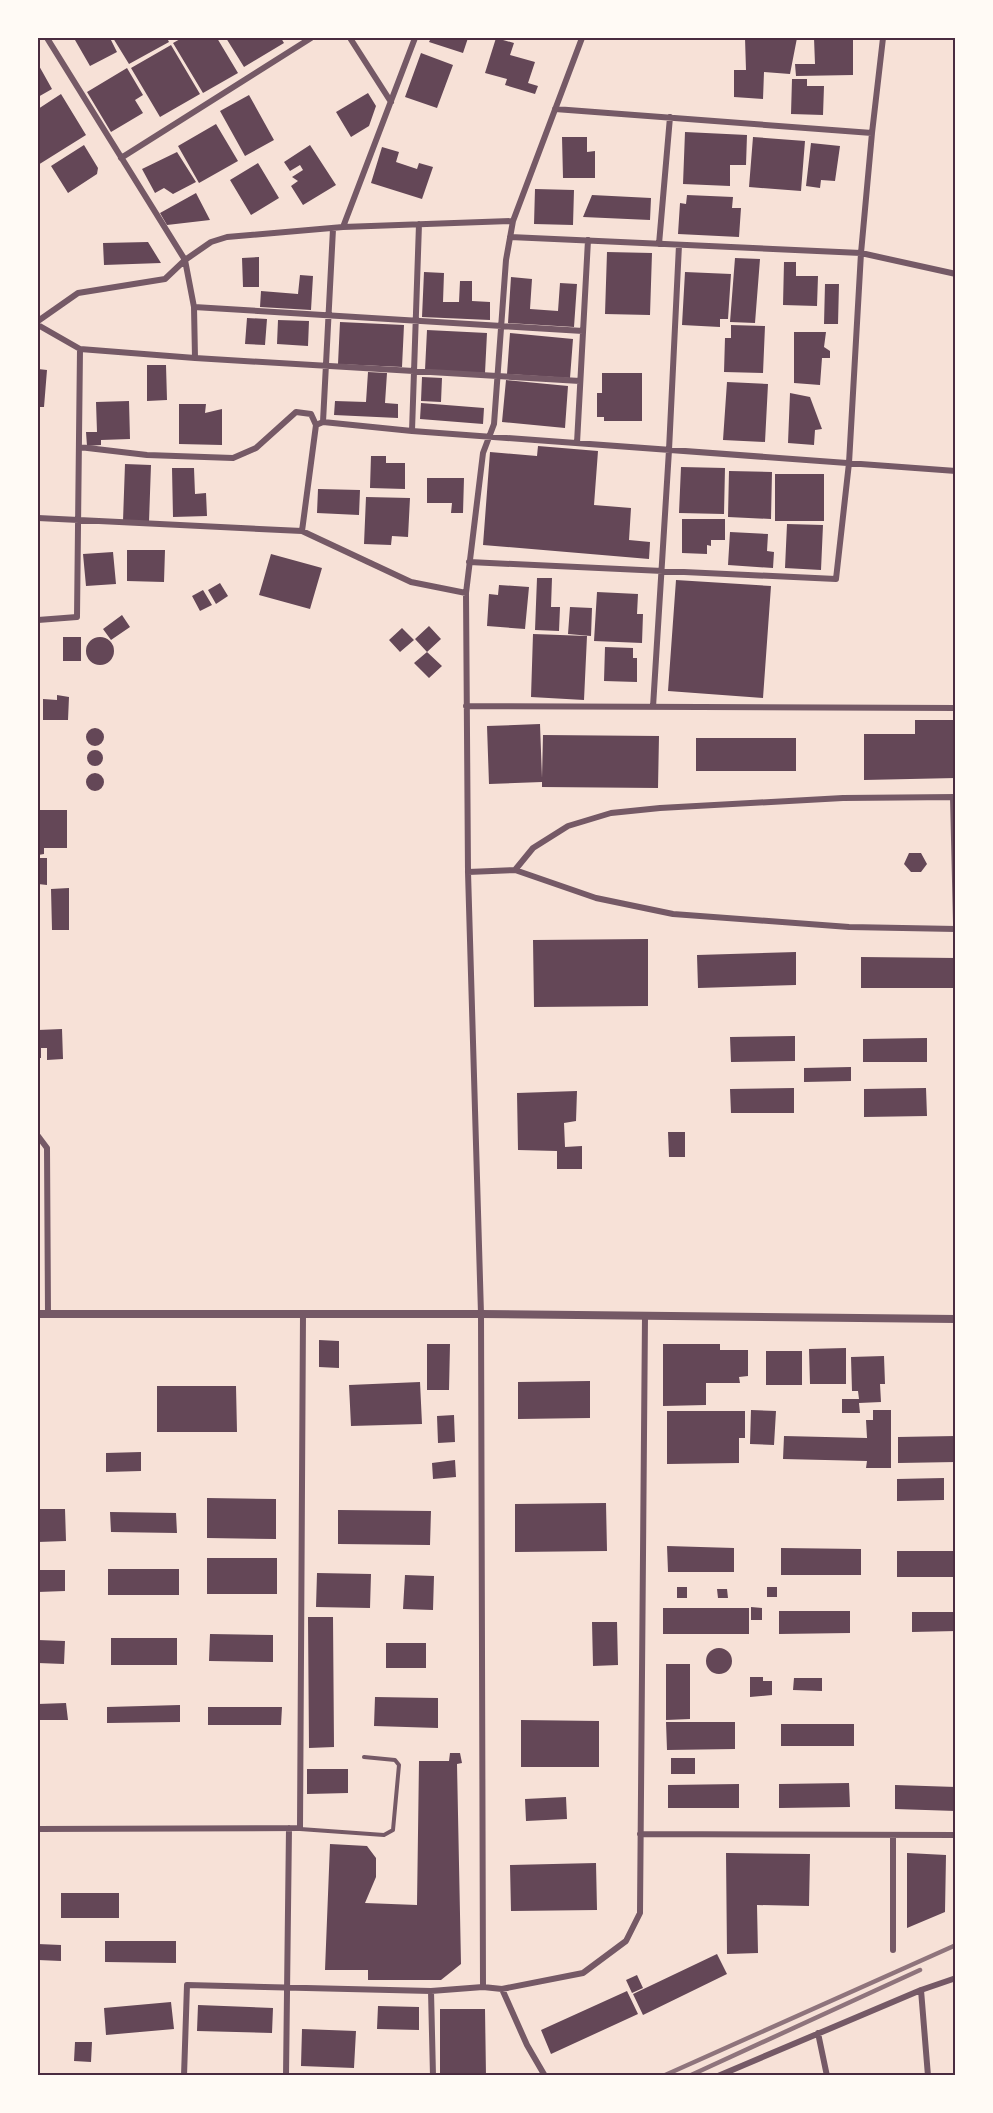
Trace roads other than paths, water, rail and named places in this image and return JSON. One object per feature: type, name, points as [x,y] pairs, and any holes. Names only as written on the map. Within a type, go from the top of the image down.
[{"type":"street","points":[[47,38],[185,260],[194,308],[195,358]]},
{"type":"street","points":[[121,158],[311,38]]},
{"type":"street","points":[[350,38],[391,102]]},
{"type":"street","points":[[343,227],[416,38]]},
{"type":"street","points":[[483,1988],[481,1314],[468,872],[466,593],[483,453],[494,424],[513,221],[582,38]]},
{"type":"street","points":[[470,562],[836,579],[849,463],[861,253],[883,38]]},
{"type":"street","points":[[555,109],[872,133]]},
{"type":"street","points":[[659,244],[670,117]]},
{"type":"street","points":[[38,321],[78,293],[165,279],[185,260],[212,242],[227,237],[343,227],[513,221]]},
{"type":"street","points":[[411,430],[419,224]]},
{"type":"street","points":[[302,531],[320,424],[326,366],[333,229]]},
{"type":"street","points":[[510,237],[861,253],[956,274]]},
{"type":"street","points":[[576,443],[588,240]]},
{"type":"street","points":[[653,707],[679,245]]},
{"type":"street","points":[[194,308],[583,331]]},
{"type":"street","points":[[38,325],[80,349],[580,381]]},
{"type":"street","points":[[38,620],[77,617],[80,349]]},
{"type":"street","points":[[79,447],[147,455],[233,458],[256,448],[296,412],[311,414],[320,424],[956,471]]},
{"type":"street","points":[[38,518],[302,531],[411,582],[466,593]]},
{"type":"street","points":[[466,706],[956,708]]},
{"type":"street","points":[[515,870],[533,848],[568,826],[611,813],[660,808],[843,798],[954,797],[956,924]]},
{"type":"street","points":[[468,872],[515,870],[596,898],[673,914],[849,927],[956,929]]},
{"type":"street","points":[[38,1136],[47,1148],[48,1314]]},
{"type":"street","points":[[38,1314],[481,1314],[956,1319]]},
{"type":"street","points":[[38,1829],[300,1828],[303,1314]]},
{"type":"street","points":[[184,2076],[187,1985],[431,1991],[502,1989],[583,1973],[626,1941],[640,1912],[645,1316]]},
{"type":"street","points":[[286,2076],[289,1828]]},
{"type":"street","points":[[640,1834],[956,1835]]},
{"type":"street","points":[[893,1835],[893,1950]]},
{"type":"street","points":[[718,2076],[921,1990],[956,1978]]},
{"type":"street","points":[[502,1989],[526,2045],[545,2076]]},
{"type":"street","points":[[921,1990],[928,2076]]},
{"type":"street","points":[[431,1991],[433,2076]]},
{"type":"street","points":[[818,2033],[827,2076]]},
{"type":"lane","points":[[289,1828],[384,1835],[393,1830],[399,1765],[395,1760],[364,1756]]},
{"type":"railway","points":[[663,2076],[956,1945]]},
{"type":"railway","points":[[689,2076],[920,1970]]}]
